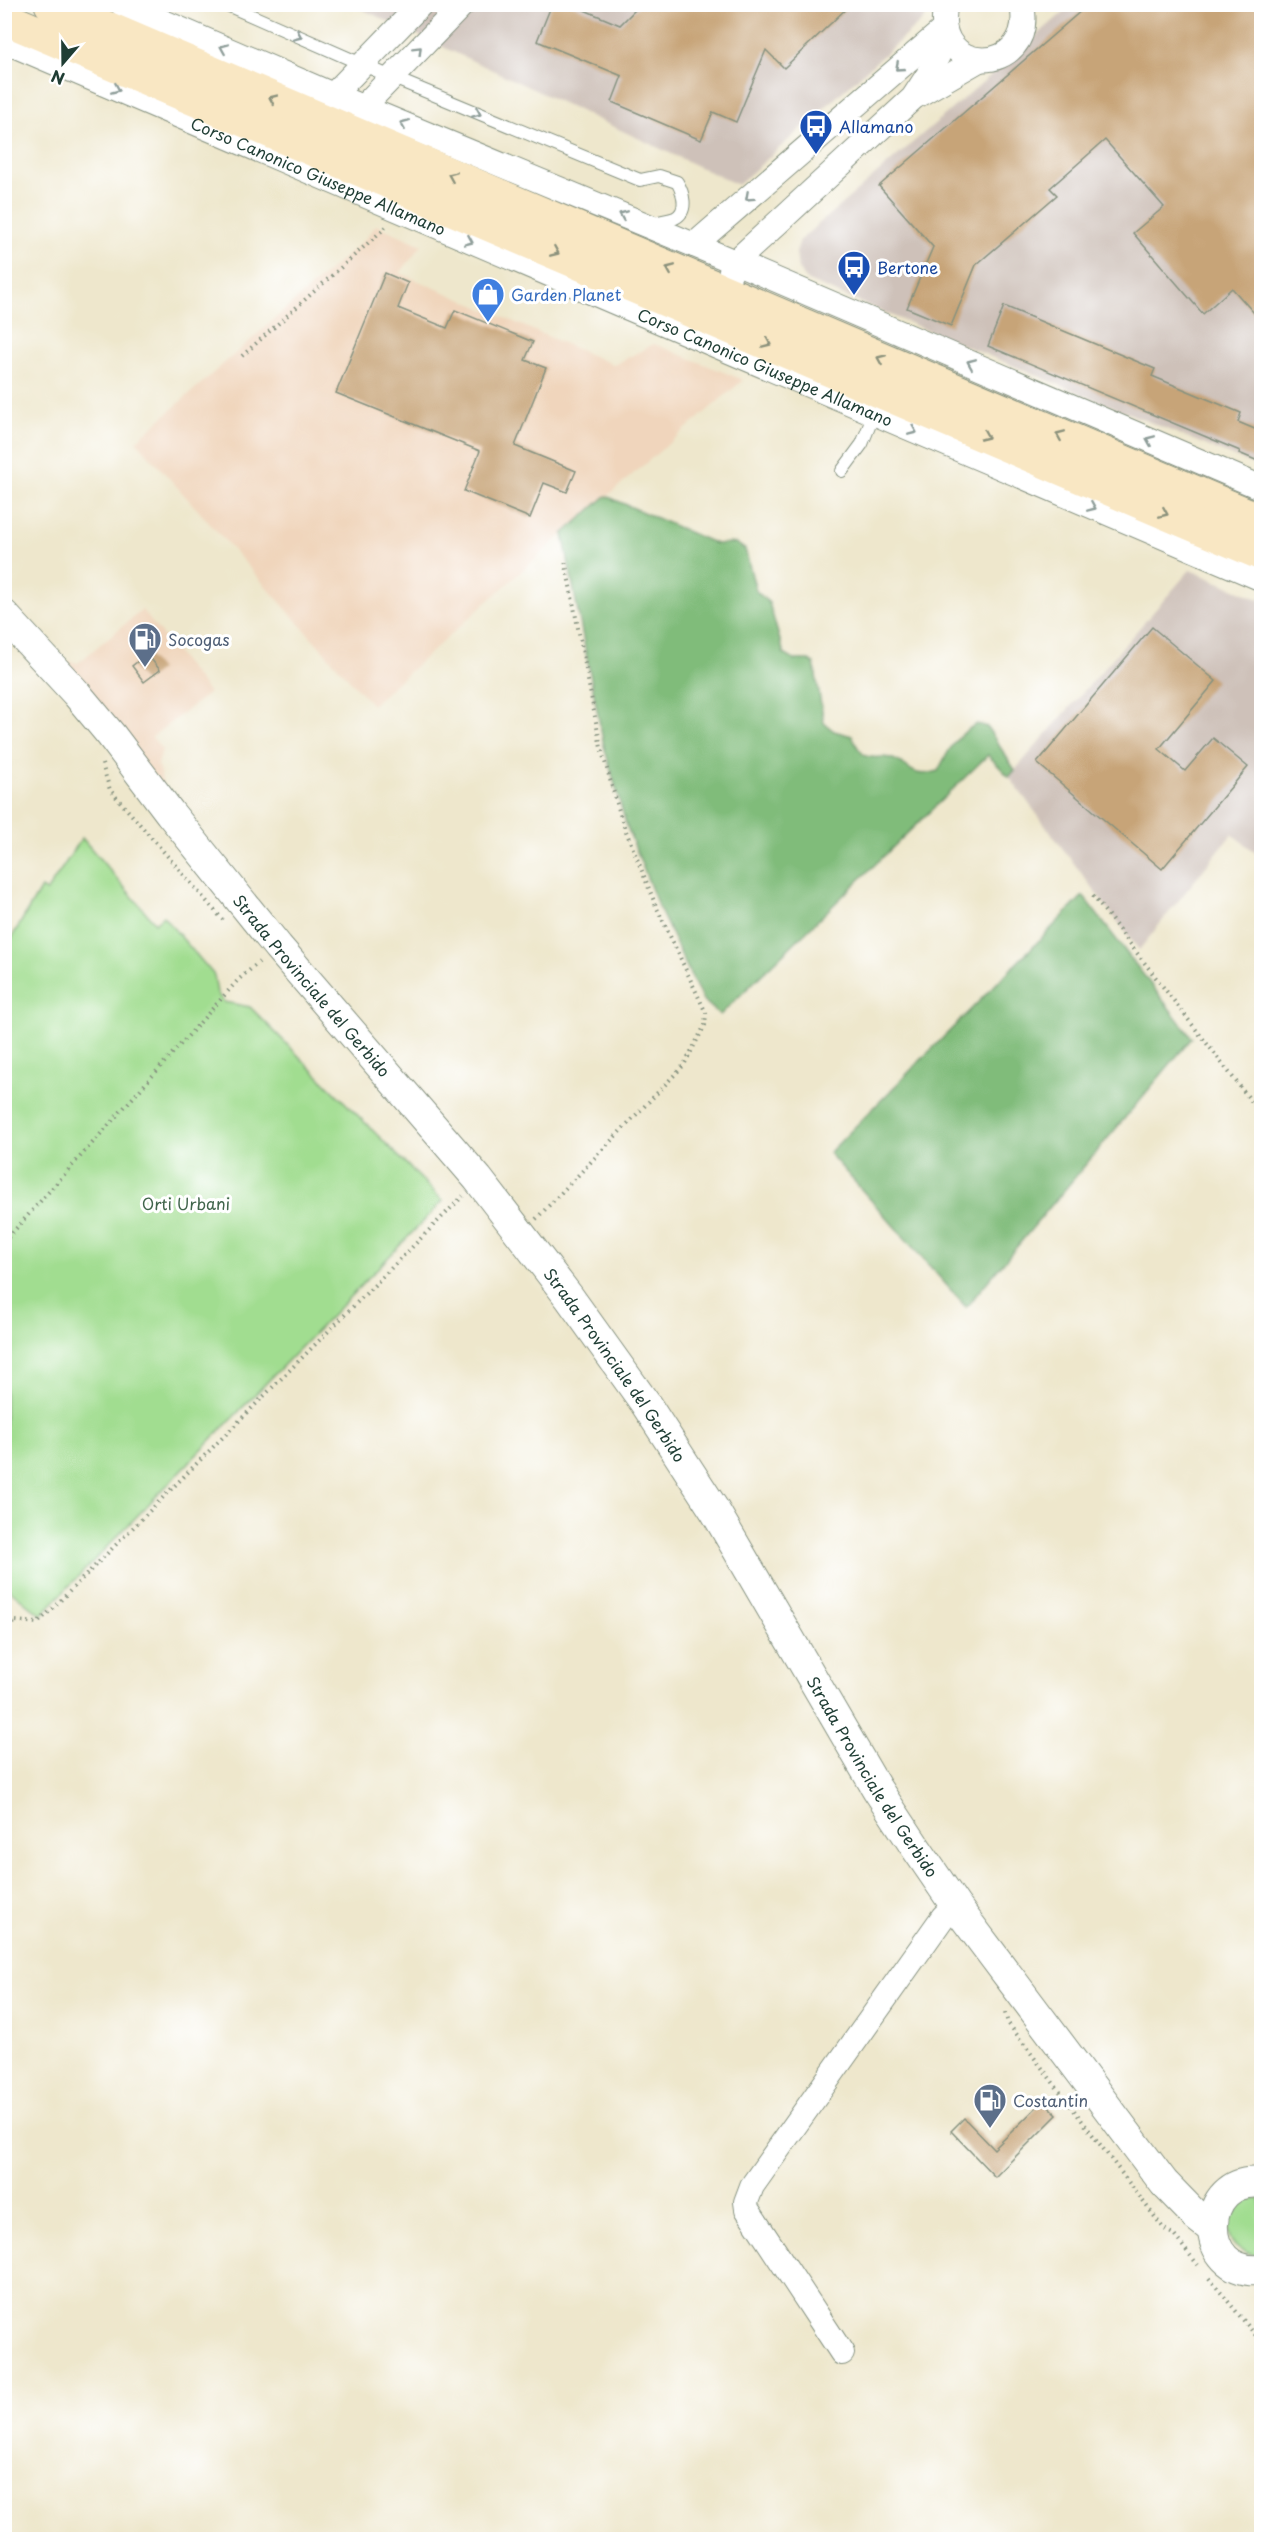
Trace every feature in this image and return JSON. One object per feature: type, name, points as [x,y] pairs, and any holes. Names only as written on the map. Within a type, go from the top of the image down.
[{"type":"main road","name":"Corso Canonico Giuseppe Allamano","points":[[51,4],[714,318],[1262,521]]},
{"type":"main road","name":"Corso Canonico Giuseppe Allamano","points":[[4,18],[714,318],[1262,554]]},
{"type":"street","points":[[122,4],[333,95],[735,262],[1262,488]]},
{"type":"street","points":[[333,95],[422,4]]},
{"type":"street","points":[[363,107],[463,4]]},
{"type":"street","points":[[922,47],[928,28],[931,4]]},
{"type":"street","points":[[913,98],[928,75],[945,33],[946,4]]},
{"type":"street","points":[[714,318],[735,262],[913,98],[979,60],[998,58],[1012,50],[1021,37],[1025,19],[1022,4]]},
{"type":"street","points":[[694,245],[922,47],[945,33]]},
{"type":"street","points":[[945,33],[961,54],[979,60]]},
{"type":"street","name":"Corso Canonico Giuseppe Allamano","points":[[4,41],[400,211],[714,318],[874,414],[1262,579]]},
{"type":"street","points":[[783,217],[793,158]]},
{"type":"street","name":"Strada Provinciale del Gerbido","points":[[4,615],[76,693],[278,947],[410,1098],[519,1232],[638,1393],[684,1462],[877,1789],[955,1905],[1164,2183],[1197,2217],[1212,2228],[1214,2242],[1221,2254],[1232,2263],[1253,2269],[1262,2295]]},
{"type":"street","points":[[842,2353],[747,2208],[746,2202],[752,2186],[943,1917],[955,1905]]},
{"type":"street","name":"Strada Provinciale del Gerbido","points":[[1152,2167],[1186,2186],[1229,2191],[1241,2184],[1262,2183]]},
{"type":"street","points":[[1212,2228],[1213,2214],[1219,2201],[1229,2191]]},
{"type":"lane","points":[[225,4],[391,77],[640,180],[659,176],[677,182],[684,198],[680,214],[674,218],[657,221],[652,227]]},
{"type":"lane","points":[[842,471],[862,444],[874,414]]},
{"type":"path","points":[[242,356],[383,231],[400,211]]},
{"type":"path","points":[[519,1232],[540,1216],[684,1065],[705,1025],[706,1013],[656,906],[622,821],[601,748],[566,560]]},
{"type":"path","points":[[102,762],[110,790],[227,926]]},
{"type":"path","points":[[1093,896],[1262,1115]]},
{"type":"path","points":[[4,1242],[238,980],[259,962],[266,970]]},
{"type":"path","points":[[4,1620],[38,1623],[468,1191]]},
{"type":"path","points":[[4,1631],[16,1621]]},
{"type":"path","points":[[1002,2007],[1008,2023],[1164,2229],[1173,2234],[1262,2343]]},
{"type":"shaded area","points":[[916,4],[926,17],[738,185],[353,5]]},
{"type":"shaded area","points":[[1072,5],[1261,5],[1261,468],[808,281],[798,269],[796,252],[800,240]]},
{"type":"shaded area","points":[[376,225],[422,245],[400,273],[614,365],[654,344],[743,380],[563,534],[372,705],[136,441],[365,239]]},
{"type":"shaded area","points":[[1190,570],[1261,600],[1261,857],[1232,834],[1139,950],[1009,777]]},
{"type":"shaded area","points":[[142,610],[209,693],[152,737],[162,750],[158,765],[165,792],[58,659],[78,663]]},
{"type":"green space","points":[[606,496],[716,544],[735,543],[745,549],[756,591],[769,603],[784,654],[794,660],[809,660],[814,663],[824,723],[834,731],[852,736],[859,750],[866,756],[890,758],[921,774],[938,771],[958,738],[977,724],[987,727],[1015,770],[1009,777],[988,755],[720,1015],[702,999],[659,908],[626,824],[604,746],[563,534]]},
{"type":"green space","name":"Orti Urbani","points":[[82,838],[155,923],[163,916],[214,975],[217,993],[224,1002],[250,1007],[443,1201],[41,1615],[5,1586],[5,949],[41,888],[47,891]]},
{"type":"green space","points":[[1083,896],[1192,1038],[966,1307],[829,1153]]},
{"type":"green space","points":[[1249,2199],[1261,2199],[1261,2254],[1249,2254],[1239,2249],[1232,2242],[1229,2234],[1228,2224],[1231,2214]]},
{"type":"building","points":[[552,4],[570,4],[620,25],[641,4],[851,4],[784,68],[766,50],[736,122],[713,112],[701,140],[612,102],[622,76],[537,41]]},
{"type":"building","points":[[1089,4],[1262,4],[1262,322],[1232,288],[1203,314],[1133,233],[1164,207],[1105,140],[1050,188],[1057,195],[976,265],[951,326],[907,308],[933,247],[879,186]]},
{"type":"building","points":[[385,273],[408,283],[398,308],[447,328],[455,310],[533,342],[525,360],[546,368],[515,446],[576,471],[567,492],[544,483],[530,518],[464,491],[480,451],[336,393]]},
{"type":"building","points":[[1004,306],[1155,369],[1152,376],[1241,413],[1238,422],[1262,432],[1262,453],[1258,461],[1239,453],[1240,451],[988,346]]},
{"type":"building","points":[[1152,627],[1216,681],[1159,749],[1185,771],[1213,738],[1248,767],[1162,869],[1037,763]]},
{"type":"building","points":[[147,654],[160,670],[144,682],[132,666]]},
{"type":"building","points":[[1043,2101],[1057,2115],[995,2177],[951,2131],[964,2118],[994,2149]]},
{"type":"place","name":"Allamano","points":[[816,155]]},
{"type":"place","name":"Bertone","points":[[854,296]]},
{"type":"place","name":"Garden Planet","points":[[488,323]]},
{"type":"place","name":"Socogas","points":[[145,668]]},
{"type":"place","name":"Costantin","points":[[990,2129]]}]
